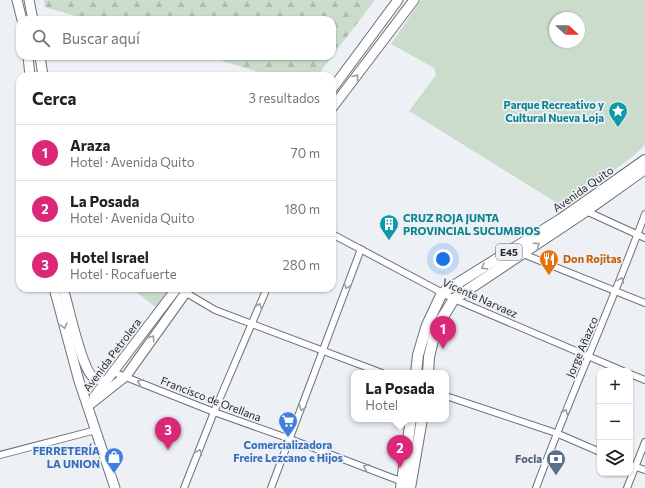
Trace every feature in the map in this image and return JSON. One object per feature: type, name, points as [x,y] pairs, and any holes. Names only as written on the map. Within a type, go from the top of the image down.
[{"type":"highway","name":"Avenida Quito","points":[[428,370],[429,357],[436,328],[454,299],[561,219],[645,160]]},
{"type":"highway","name":"Avenida Quito","points":[[442,293],[521,250],[586,211],[645,169]]},
{"type":"highway","points":[[416,370],[418,355],[427,325],[442,293]]},
{"type":"highway","points":[[408,486],[411,422]]},
{"type":"highway","points":[[408,486],[421,422]]},
{"type":"main road","points":[[17,0],[21,16]]},
{"type":"main road","points":[[29,0],[32,16]]},
{"type":"main road","points":[[336,84],[398,0]]},
{"type":"main road","points":[[336,103],[414,0]]},
{"type":"main road","points":[[28,60],[30,72]]},
{"type":"main road","points":[[41,60],[42,72]]},
{"type":"main road","points":[[55,292],[88,406],[115,488]]},
{"type":"main road","points":[[64,292],[85,364],[92,377],[106,381]]},
{"type":"main road","name":"Avenida Petrolera","points":[[88,406],[126,376],[180,292]]},
{"type":"main road","name":"Avenida Petrolera","points":[[88,406],[113,372],[180,292]]},
{"type":"street","points":[[586,211],[645,238]]},
{"type":"street","name":"Jorge Añazco","points":[[536,488],[556,433],[616,292],[645,214]]},
{"type":"street","name":"Vicente Narvaez","points":[[336,236],[454,299],[616,368]]},
{"type":"street","points":[[271,488],[361,249]]},
{"type":"street","points":[[521,250],[616,292],[645,303]]},
{"type":"street","points":[[187,292],[215,310],[374,370]]},
{"type":"street","points":[[184,488],[214,412],[265,292]]},
{"type":"street","name":"Francisco de Orellana","points":[[113,372],[214,412],[290,439],[408,486]]},
{"type":"street","points":[[633,375],[645,380]]},
{"type":"street","points":[[449,397],[556,433],[597,451]]},
{"type":"street","points":[[0,455],[96,430]]},
{"type":"street","points":[[633,464],[645,442]]},
{"type":"street","points":[[633,466],[645,470]]},
{"type":"street","points":[[627,488],[630,476]]},
{"type":"green space","points":[[44,0],[375,0],[336,51],[336,16],[75,16],[45,7]]},
{"type":"green space","points":[[421,0],[645,0],[645,145],[631,158],[570,202],[562,206],[409,111],[436,75],[434,68],[391,44]]},
{"type":"green space","points":[[219,60],[329,60],[320,72],[259,72]]},
{"type":"green space","points":[[136,292],[171,292],[158,309]]},
{"type":"place","name":"Parque Recreativo y Cultural Nueva Loja","points":[[618,128]]},
{"type":"place","name":"CRUZ ROJA JUNTA PROVINCIAL SUCUMBIOS","points":[[389,241]]},
{"type":"place","name":"Don Rojitas","points":[[549,276]]},
{"type":"place","name":"Araza","points":[[443,349]]},
{"type":"place","name":"Comercializadora Freire Lezcano e Hijos","points":[[288,438]]},
{"type":"place","name":"Hotel Israel","points":[[168,450]]},
{"type":"place","name":"La Posada","points":[[400,468]]},
{"type":"place","name":"FERRETERÍA LA UNION","points":[[114,474]]},
{"type":"place","name":"Focla","points":[[556,476]]}]
